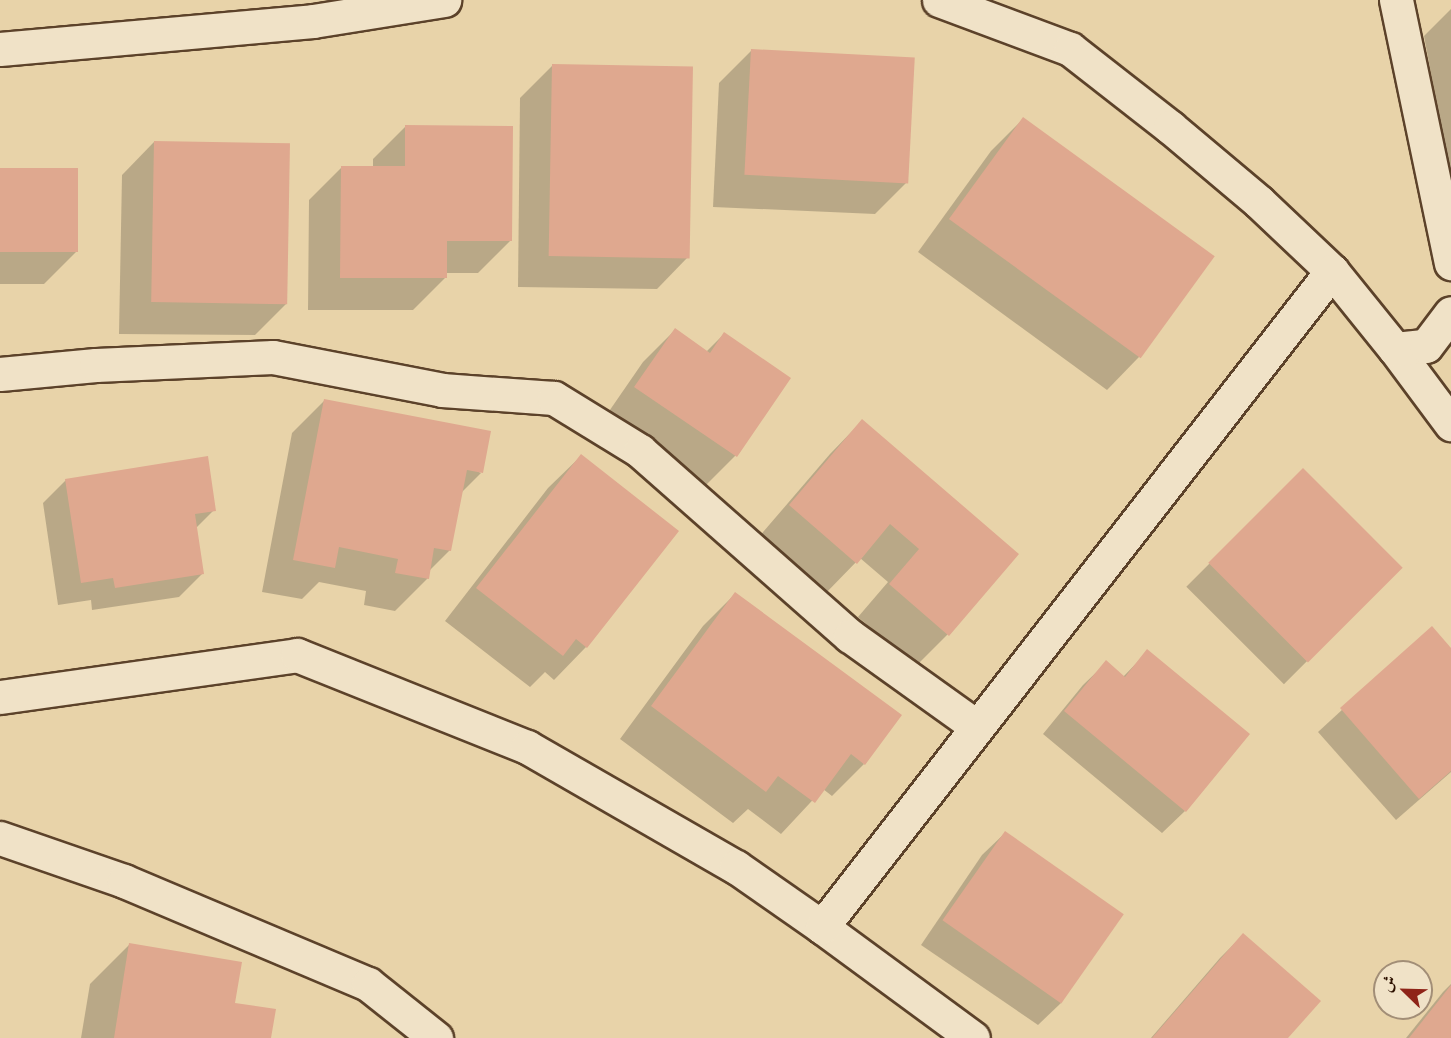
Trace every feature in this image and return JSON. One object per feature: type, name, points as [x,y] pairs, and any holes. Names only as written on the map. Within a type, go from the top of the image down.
[{"type":"street","points":[[0,49],[313,21],[444,0]]},
{"type":"street","points":[[939,0],[1070,49],[1205,157],[1332,271],[1395,349],[1451,424]]},
{"type":"street","points":[[1396,0],[1451,263]]},
{"type":"street","points":[[822,927],[1332,271]]},
{"type":"street","points":[[1395,349],[1426,346],[1451,313]]},
{"type":"street","points":[[0,375],[96,365],[273,357],[442,390],[554,398],[640,451],[850,636],[977,727]]},
{"type":"street","points":[[0,697],[297,655],[527,747],[736,867],[973,1038]]},
{"type":"street","points":[[0,838],[124,881],[368,984],[436,1038]]},
{"type":"building","points":[[751,49],[915,58],[908,183],[744,175]]},
{"type":"building","points":[[552,64],[693,66],[690,258],[549,256]]},
{"type":"building","points":[[1023,117],[1215,256],[1141,358],[949,219]]},
{"type":"building","points":[[405,125],[513,126],[512,241],[447,241],[447,278],[340,278],[341,166],[405,166]]},
{"type":"building","points":[[154,141],[290,143],[287,304],[151,302]]},
{"type":"building","points":[[0,168],[78,168],[78,252],[0,252]]},
{"type":"building","points":[[675,328],[710,353],[724,332],[791,378],[737,457],[634,387]]},
{"type":"building","points":[[324,399],[491,431],[483,473],[467,470],[451,551],[434,548],[429,579],[395,573],[398,559],[339,547],[335,568],[293,560]]},
{"type":"building","points":[[862,419],[1019,554],[949,636],[889,584],[919,549],[890,524],[857,564],[789,505]]},
{"type":"building","points":[[581,454],[679,531],[587,648],[576,639],[563,656],[476,588]]},
{"type":"building","points":[[208,456],[216,511],[195,514],[204,574],[115,588],[113,578],[81,583],[65,479]]},
{"type":"building","points":[[1303,468],[1403,568],[1308,662],[1208,563]]},
{"type":"building","points":[[735,592],[902,715],[865,765],[851,754],[815,803],[778,776],[766,792],[651,706]]},
{"type":"building","points":[[1432,626],[1451,648],[1451,771],[1419,799],[1340,708]]},
{"type":"building","points":[[1147,649],[1250,734],[1186,812],[1064,711],[1106,660],[1125,677]]},
{"type":"building","points":[[1005,831],[1124,914],[1061,1003],[942,920]]},
{"type":"building","points":[[1243,933],[1321,1001],[1288,1038],[1152,1038]]},
{"type":"building","points":[[129,943],[242,962],[235,1003],[276,1009],[271,1038],[114,1038]]},
{"type":"building","points":[[1451,985],[1451,1038],[1409,1038],[1423,1020],[1433,1020],[1433,1008]]}]
